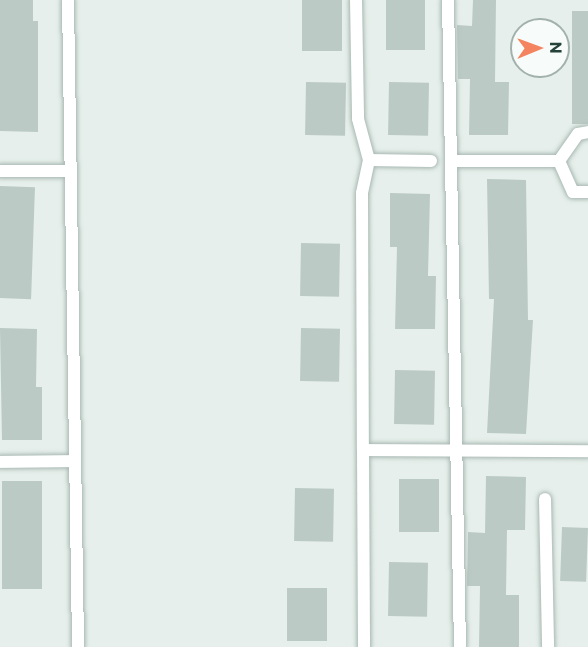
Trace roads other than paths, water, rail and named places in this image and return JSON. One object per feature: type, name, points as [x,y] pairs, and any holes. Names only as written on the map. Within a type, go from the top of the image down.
[{"type":"lane","points":[[68,0],[78,647]]},
{"type":"lane","points":[[356,0],[358,119],[369,160],[362,193],[363,647]]},
{"type":"lane","points":[[448,0],[460,647]]},
{"type":"lane","points":[[558,161],[578,134],[588,132]]},
{"type":"lane","points":[[369,160],[430,161]]},
{"type":"lane","points":[[451,160],[558,161]]},
{"type":"lane","points":[[558,161],[573,192],[588,192]]},
{"type":"lane","points":[[0,171],[71,171]]},
{"type":"lane","points":[[363,450],[588,451]]},
{"type":"lane","points":[[0,462],[74,461]]},
{"type":"lane","points":[[544,499],[548,647]]}]
